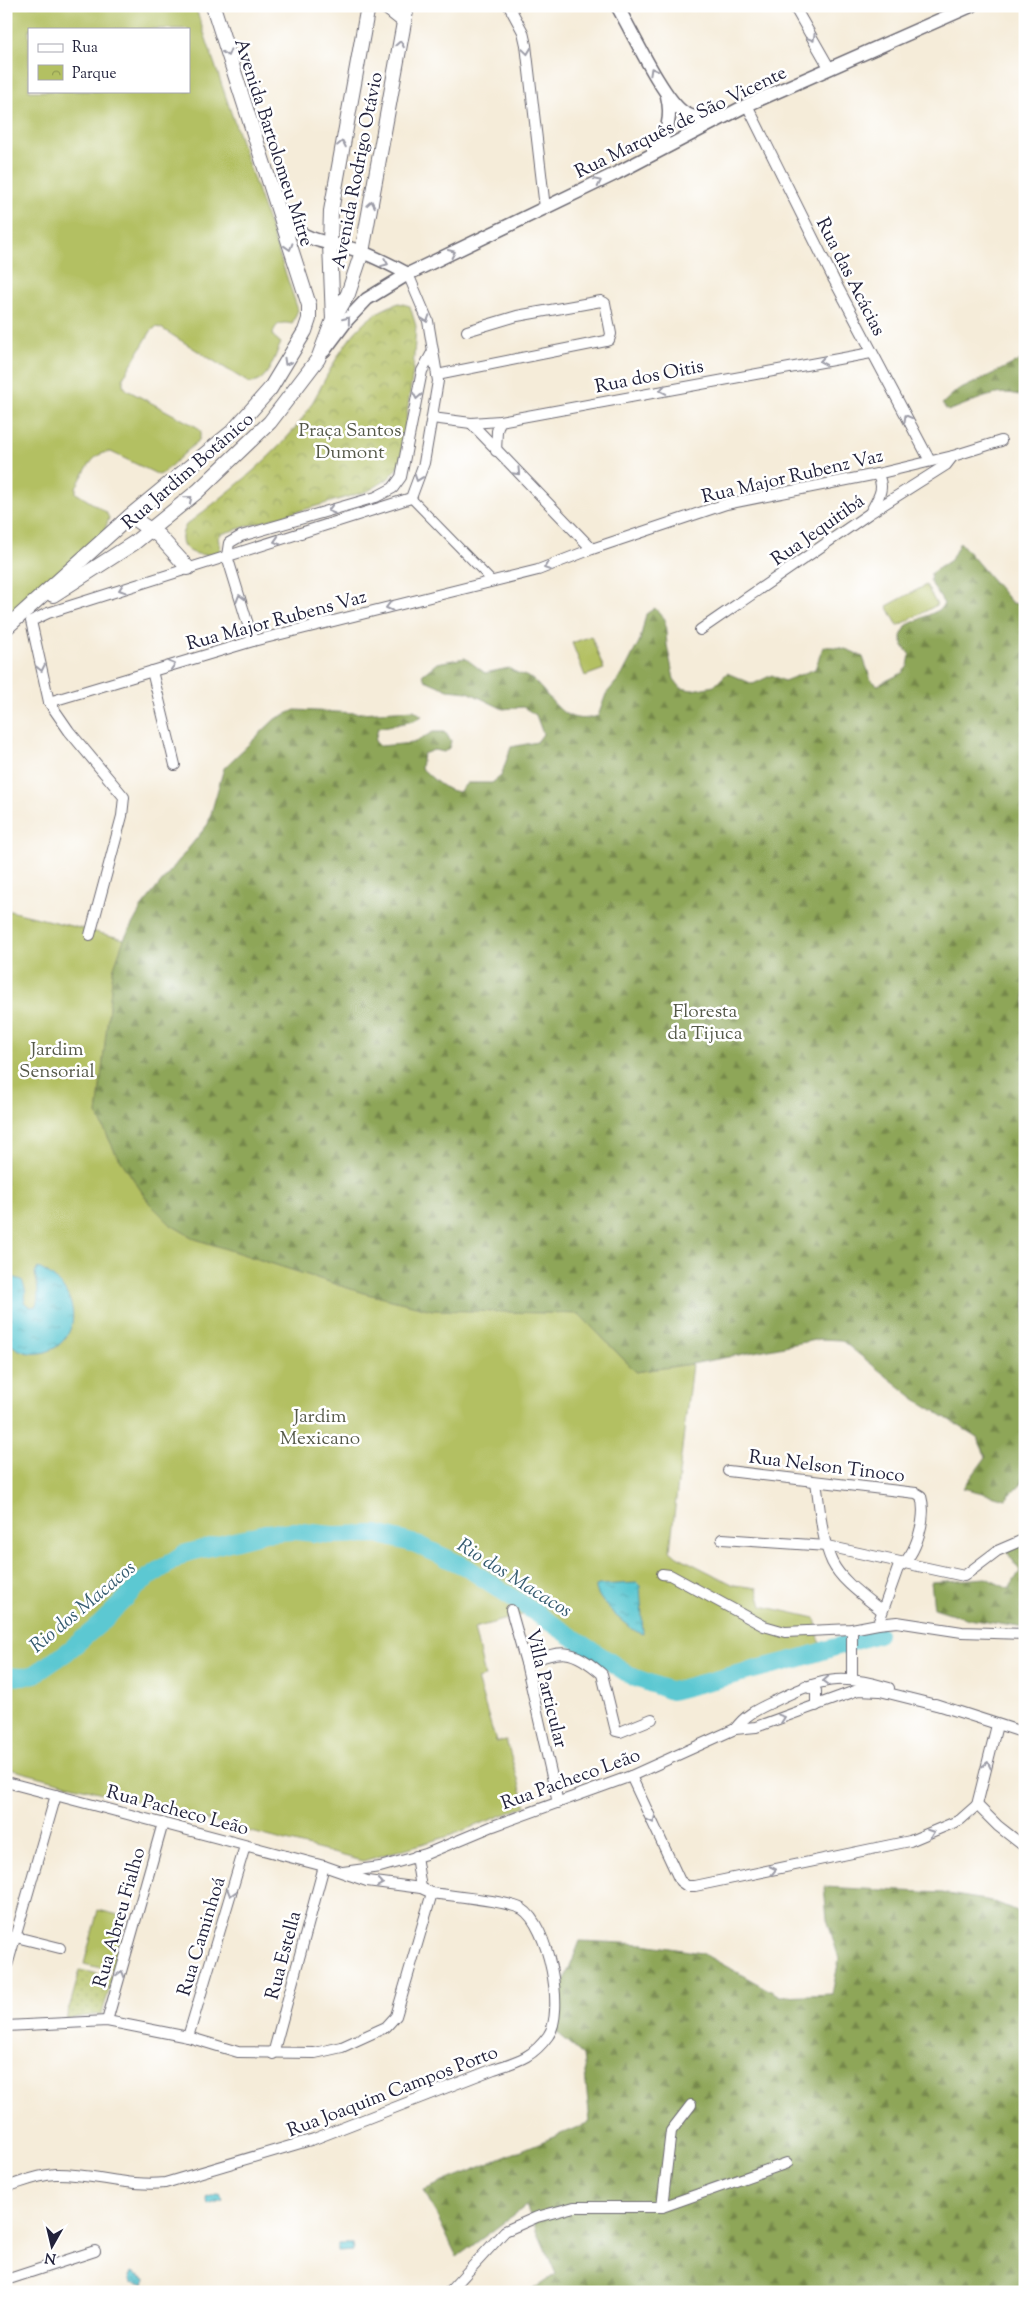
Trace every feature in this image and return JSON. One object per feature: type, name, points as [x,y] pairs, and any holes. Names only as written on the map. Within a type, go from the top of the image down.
[{"type":"main road","name":"Avenida Bartolomeu Mitre","points":[[212,6],[309,305],[309,318]]},
{"type":"main road","name":"Avenida Rodrigo Otávio","points":[[333,320],[330,244],[334,186],[368,6]]},
{"type":"main road","points":[[386,6],[404,21]]},
{"type":"main road","name":"Avenida Rodrigo Otávio","points":[[333,320],[348,294],[362,252],[407,6]]},
{"type":"main road","name":"Rua Jardim Botânico","points":[[29,616],[130,516],[232,432],[270,389],[305,331],[309,318]]},
{"type":"main road","name":"Rua Jardim Botânico","points":[[6,628],[29,616],[134,543],[198,491],[253,440],[296,391],[318,359],[333,320]]},
{"type":"main road","points":[[130,516],[151,530],[188,568]]},
{"type":"street","points":[[509,6],[523,32],[526,46],[545,208]]},
{"type":"street","points":[[618,6],[667,96],[681,111],[701,118],[726,115]]},
{"type":"street","points":[[794,6],[830,69]]},
{"type":"street","name":"Rua Marquês de São Vicente","points":[[408,274],[545,208],[747,104],[971,6]]},
{"type":"street","points":[[647,156],[659,145],[667,131],[670,113],[667,96]]},
{"type":"street","name":"Rua das Acácias","points":[[747,104],[871,353],[930,461]]},
{"type":"street","points":[[275,200],[288,223],[298,233],[309,239],[362,252],[408,274],[428,321],[437,375],[424,463],[411,498]]},
{"type":"street","points":[[318,359],[348,319],[362,304],[408,274]]},
{"type":"street","points":[[437,375],[606,341],[610,340],[611,334],[605,303],[601,301],[517,316],[467,331]]},
{"type":"street","points":[[252,641],[227,556],[229,544],[241,536],[376,498],[393,488],[401,477],[422,371],[433,351]]},
{"type":"street","name":"Rua dos Oitis","points":[[432,418],[471,423],[500,421],[871,353]]},
{"type":"street","points":[[496,451],[497,431],[500,421]]},
{"type":"street","points":[[471,423],[592,549]]},
{"type":"street","name":"Rua Major Rubenz Vaz","points":[[592,549],[726,504],[877,474],[953,456],[1001,441]]},
{"type":"street","name":"Rua Jequitibá","points":[[700,630],[870,513],[946,465],[953,456]]},
{"type":"street","points":[[870,513],[882,489],[882,484],[877,474]]},
{"type":"street","points":[[90,935],[122,816],[124,796],[69,731],[48,702],[29,616],[48,613],[411,498]]},
{"type":"street","points":[[411,498],[493,582]]},
{"type":"street","name":"Rua Major Rubens Vaz","points":[[48,702],[252,641],[538,570],[592,549]]},
{"type":"street","points":[[152,671],[175,765]]},
{"type":"street","name":"Rua Nelson Tinoco","points":[[728,1471],[916,1493],[921,1496],[923,1503],[920,1529],[906,1563]]},
{"type":"street","points":[[816,1482],[827,1546],[832,1562],[840,1574],[882,1611]]},
{"type":"street","points":[[722,1539],[827,1546],[964,1576],[1010,1544],[1025,1539]]},
{"type":"street","points":[[1010,1544],[1025,1544]]},
{"type":"street","points":[[878,1624],[898,1568],[906,1563]]},
{"type":"street","points":[[662,1574],[670,1575],[764,1626],[785,1632],[852,1629],[897,1622],[962,1632],[1025,1634]]},
{"type":"street","name":"Villa Particular","points":[[511,1610],[526,1663],[558,1803]]},
{"type":"street","points":[[841,1695],[850,1680],[852,1629]]},
{"type":"street","points":[[526,1663],[559,1652],[575,1656],[602,1674],[616,1731],[620,1732],[652,1719]]},
{"type":"street","name":"Rua Pacheco Leão","points":[[735,1729],[745,1716],[805,1686],[817,1681],[850,1680],[869,1681],[1025,1733]]},
{"type":"street","points":[[805,1686],[816,1691],[816,1706]]},
{"type":"street","name":"Rua Pacheco Leão","points":[[340,1873],[380,1867],[416,1856],[631,1776],[735,1729],[756,1727],[858,1690],[880,1691],[940,1706]]},
{"type":"street","points":[[631,1776],[680,1880],[687,1886],[695,1886],[910,1841],[960,1820],[977,1806],[997,1725]]},
{"type":"street","name":"Rua Pacheco Leão","points":[[6,1782],[324,1866],[367,1881],[421,1888]]},
{"type":"street","points":[[6,1969],[56,1795]]},
{"type":"street","points":[[977,1806],[998,1826],[1025,1847]]},
{"type":"street","name":"Rua Abreu Fialho","points":[[107,2021],[163,1823]]},
{"type":"street","name":"Rua Caminhoá","points":[[188,2037],[245,1846]]},
{"type":"street","points":[[416,1856],[421,1888]]},
{"type":"street","name":"Rua Estella","points":[[273,2054],[324,1866]]},
{"type":"street","name":"Rua Joaquim Campos Porto","points":[[6,2187],[53,2174],[74,2174],[148,2185],[165,2183],[314,2139],[494,2068],[524,2060],[549,2035],[554,2019],[555,1992],[545,1946],[537,1928],[524,1910],[515,1906],[432,1893],[421,1888]]},
{"type":"street","points":[[6,2026],[107,2021],[188,2037],[238,2052],[273,2054],[315,2053],[342,2047],[386,2027],[396,2016],[432,1893]]},
{"type":"street","points":[[16,1937],[60,1948]]},
{"type":"street","points":[[662,2207],[671,2131],[692,2105]]},
{"type":"street","points":[[449,2292],[505,2231],[537,2217],[574,2207],[662,2207],[787,2163]]},
{"type":"street","points":[[6,2280],[95,2251]]},
{"type":"green space","points":[[6,6],[195,6],[298,310],[292,324],[281,323],[275,329],[273,336],[281,343],[270,369],[261,379],[249,383],[161,328],[156,327],[151,331],[123,378],[123,385],[127,390],[197,427],[201,432],[199,440],[159,475],[111,452],[99,455],[94,459],[76,487],[76,493],[106,512],[109,518],[103,535],[6,619]]},
{"type":"green space","name":"Praça Santos Dumont","points":[[399,303],[410,306],[416,326],[413,371],[400,464],[388,479],[368,491],[221,534],[218,538],[221,552],[205,555],[197,554],[185,547],[182,541],[182,534],[186,525],[244,478],[272,453],[297,426],[350,338],[364,323],[380,311]]},
{"type":"green space","points":[[1025,358],[1025,399],[1007,393],[997,394],[948,411],[942,404],[955,392]]},
{"type":"green space","name":"Floresta da Tijuca","points":[[960,542],[1012,603],[1025,605],[1025,1480],[1006,1499],[963,1488],[986,1457],[977,1437],[915,1399],[841,1340],[820,1339],[692,1364],[636,1372],[579,1314],[432,1310],[363,1293],[195,1239],[171,1225],[150,1204],[115,1152],[97,1114],[113,970],[124,939],[143,905],[208,824],[224,768],[275,719],[295,710],[358,713],[414,710],[422,716],[414,721],[378,728],[375,741],[380,746],[413,743],[433,732],[445,732],[451,741],[449,748],[444,752],[434,750],[423,754],[421,768],[438,783],[453,791],[459,792],[467,783],[492,783],[501,776],[511,747],[537,742],[543,734],[536,715],[523,707],[503,709],[468,692],[448,690],[425,680],[422,675],[437,663],[465,658],[485,673],[509,668],[533,680],[560,710],[567,715],[576,718],[598,716],[606,694],[622,675],[640,640],[646,614],[655,608],[665,619],[667,645],[674,679],[681,688],[692,690],[714,686],[727,673],[753,684],[772,675],[784,681],[815,669],[823,647],[844,649],[863,657],[871,680],[878,685],[902,673],[908,666],[910,655],[903,646],[901,636],[907,625],[939,610],[944,604],[930,581],[931,573],[951,560]]},
{"type":"green space","points":[[926,585],[937,605],[898,626],[887,606]]},
{"type":"green space","points":[[591,636],[604,669],[585,676],[572,643]]},
{"type":"green space","points":[[6,910],[124,939],[113,970],[97,1114],[115,1152],[150,1204],[171,1225],[195,1239],[363,1293],[432,1310],[579,1314],[636,1372],[692,1364],[670,1550],[677,1556],[734,1585],[757,1588],[762,1606],[815,1618],[821,1648],[669,1689],[541,1610],[474,1628],[485,1677],[477,1679],[496,1742],[506,1740],[526,1806],[449,1836],[363,1861],[6,1768]]},
{"type":"green space","points":[[1025,1537],[1025,1628],[969,1619],[934,1608],[931,1582],[986,1578],[1009,1589],[1020,1571],[1005,1549]]},
{"type":"green space","points":[[824,1887],[942,1893],[992,1901],[1025,1914],[1025,2292],[529,2292],[556,2274],[526,2206],[457,2257],[424,2190],[590,2122],[583,2055],[553,2030],[555,2003],[580,1941],[644,1944],[702,1953],[780,1996],[832,1994],[839,1959],[827,1919]]},
{"type":"green space","points":[[98,1910],[127,1917],[113,1971],[84,1964]]},
{"type":"green space","points":[[80,1970],[113,1977],[102,2014],[66,2019]]},
{"type":"water","points":[[38,1268],[55,1279],[63,1287],[72,1306],[73,1317],[71,1327],[60,1344],[45,1352],[28,1353],[12,1346],[6,1339],[6,1275],[22,1280],[26,1292],[24,1302],[30,1307],[36,1306],[38,1293],[35,1273]]},
{"type":"water","points":[[637,1583],[640,1586],[643,1634],[637,1632],[614,1614],[601,1599],[596,1586]]},
{"type":"water","points":[[220,2193],[223,2200],[208,2205],[206,2198]]},
{"type":"water","points":[[338,2244],[352,2244],[353,2251],[338,2252]]},
{"type":"water","points":[[131,2272],[146,2279],[144,2284],[131,2282],[129,2277]]},
{"type":"waterway","name":"Rio dos Macacos","points":[[6,1676],[23,1677],[35,1674],[67,1652],[100,1624],[143,1581],[183,1554],[265,1533],[294,1531],[333,1535],[377,1534],[416,1544],[466,1567],[633,1677],[671,1691],[800,1658],[878,1634]]},
{"type":"park label","name":"Jardim Sensorial","points":[[57,1059]]},
{"type":"park label","name":"Jardim Mexicano","points":[[320,1426]]}]
